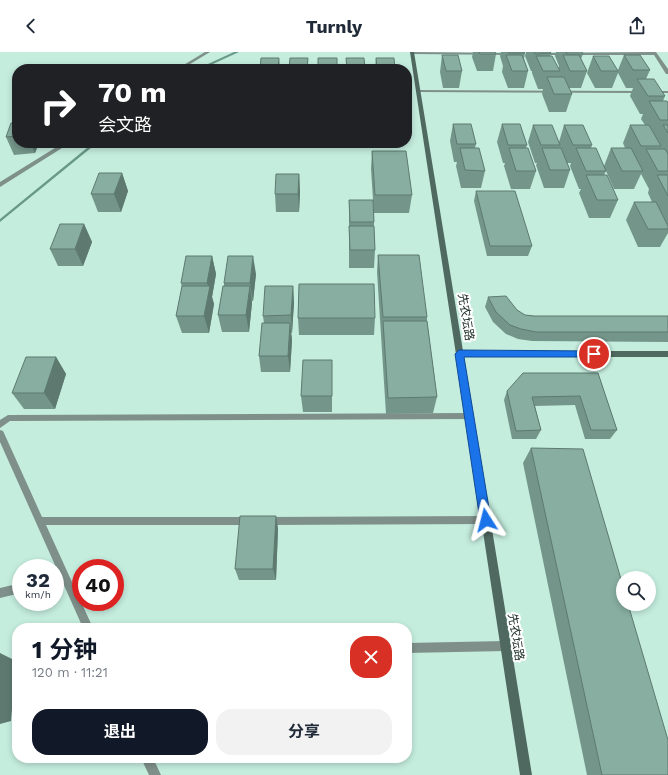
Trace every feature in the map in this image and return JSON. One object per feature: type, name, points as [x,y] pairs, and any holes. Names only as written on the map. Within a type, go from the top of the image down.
[{"type":"street","points":[[188,64],[208,52]]},
{"type":"street","points":[[412,53],[514,54]]},
{"type":"street","name":"先农坛路","points":[[412,53],[526,775]]},
{"type":"street","points":[[538,54],[654,53],[668,73]]},
{"type":"street","points":[[418,91],[668,92]]},
{"type":"street","points":[[0,185],[59,148]]},
{"type":"street","points":[[459,354],[668,354]]},
{"type":"street","points":[[0,425],[8,418],[469,416]]},
{"type":"street","points":[[0,433],[86,623]]},
{"type":"street","points":[[40,521],[486,520]]},
{"type":"street","points":[[0,593],[12,590]]},
{"type":"street","points":[[412,648],[505,646]]},
{"type":"street","points":[[149,763],[155,775]]},
{"type":"building","points":[[479,52],[495,52],[496,54],[480,54]]},
{"type":"building","points":[[508,52],[524,52],[525,53],[509,53]]},
{"type":"building","points":[[534,52],[550,52],[551,53],[535,54]]},
{"type":"building","points":[[566,52],[582,52],[583,54],[567,54]]},
{"type":"building","points":[[442,55],[458,55],[462,71],[446,71]]},
{"type":"building","points":[[506,55],[522,55],[528,71],[512,71]]},
{"type":"building","points":[[563,55],[579,55],[587,71],[570,71]]},
{"type":"building","points":[[624,55],[640,55],[650,70],[633,70]]},
{"type":"building","points":[[536,56],[552,56],[560,71],[543,71]]},
{"type":"building","points":[[593,56],[609,56],[618,71],[601,71]]},
{"type":"building","points":[[261,58],[279,58],[278,64],[260,64]]},
{"type":"building","points":[[290,58],[308,58],[307,64],[289,64]]},
{"type":"building","points":[[318,58],[337,58],[337,64],[318,64]]},
{"type":"building","points":[[346,58],[364,58],[365,64],[347,64]]},
{"type":"building","points":[[376,58],[394,58],[395,64],[377,64]]},
{"type":"building","points":[[547,77],[564,77],[572,94],[554,94]]},
{"type":"building","points":[[637,79],[654,79],[665,96],[648,96]]},
{"type":"building","points":[[649,101],[667,101],[668,120],[660,120]]},
{"type":"building","points":[[11,123],[12,123],[12,136],[6,137]]},
{"type":"building","points":[[453,124],[471,124],[476,144],[457,144]]},
{"type":"building","points":[[502,124],[520,124],[527,145],[508,145]]},
{"type":"building","points":[[533,125],[552,125],[560,145],[541,145]]},
{"type":"building","points":[[564,125],[583,125],[592,145],[573,145]]},
{"type":"building","points":[[630,125],[649,125],[661,146],[641,146]]},
{"type":"building","points":[[663,125],[668,125],[668,133]]},
{"type":"building","points":[[460,148],[479,148],[485,171],[465,170]]},
{"type":"building","points":[[509,148],[528,148],[536,171],[516,171]]},
{"type":"building","points":[[542,148],[561,148],[570,170],[550,170]]},
{"type":"building","points":[[576,148],[596,148],[606,171],[586,171]]},
{"type":"building","points":[[611,148],[631,148],[643,171],[622,171]]},
{"type":"building","points":[[646,149],[665,149],[668,154],[668,171],[658,171]]},
{"type":"building","points":[[372,151],[406,151],[412,195],[375,195]]},
{"type":"building","points":[[99,173],[122,173],[114,194],[91,194]]},
{"type":"building","points":[[276,174],[299,174],[298,194],[275,194]]},
{"type":"building","points":[[586,175],[607,175],[618,200],[597,200]]},
{"type":"building","points":[[657,175],[668,175],[668,196]]},
{"type":"building","points":[[476,191],[515,191],[532,246],[490,246]]},
{"type":"building","points":[[349,200],[373,200],[374,222],[350,222]]},
{"type":"building","points":[[634,202],[656,202],[668,226],[668,229],[648,229]]},
{"type":"building","points":[[60,224],[84,224],[75,249],[50,249]]},
{"type":"building","points":[[349,226],[374,226],[375,250],[350,250]]},
{"type":"building","points":[[378,255],[419,255],[427,317],[383,317]]},
{"type":"building","points":[[186,256],[212,256],[207,283],[181,283]]},
{"type":"building","points":[[228,256],[253,256],[250,283],[224,283]]},
{"type":"building","points":[[299,284],[374,284],[375,318],[298,318]]},
{"type":"building","points":[[182,286],[210,286],[204,316],[176,316]]},
{"type":"building","points":[[223,286],[250,286],[246,315],[218,315]]},
{"type":"building","points":[[265,286],[293,286],[291,315],[263,316]]},
{"type":"building","points":[[506,296],[517,310],[525,315],[668,316],[668,332],[536,332],[521,329],[510,325],[496,312],[488,297]]},
{"type":"building","points":[[383,321],[427,321],[437,397],[388,398]]},
{"type":"building","points":[[262,323],[290,323],[288,356],[259,356]]},
{"type":"building","points":[[26,357],[56,357],[44,393],[12,393]]},
{"type":"building","points":[[303,360],[332,360],[332,396],[301,396]]},
{"type":"building","points":[[523,373],[598,373],[617,430],[591,430],[580,396],[532,397],[541,430],[516,431],[507,391]]},
{"type":"building","points":[[531,448],[583,449],[619,571],[616,571],[616,611],[630,611],[668,740],[668,775],[602,775]]},
{"type":"building","points":[[240,516],[276,516],[273,569],[235,569]]},
{"type":"waterway","points":[[210,64],[237,52]]},
{"type":"waterway","points":[[0,221],[89,148]]},
{"type":"route","points":[[486,520],[459,354],[594,354]]}]
